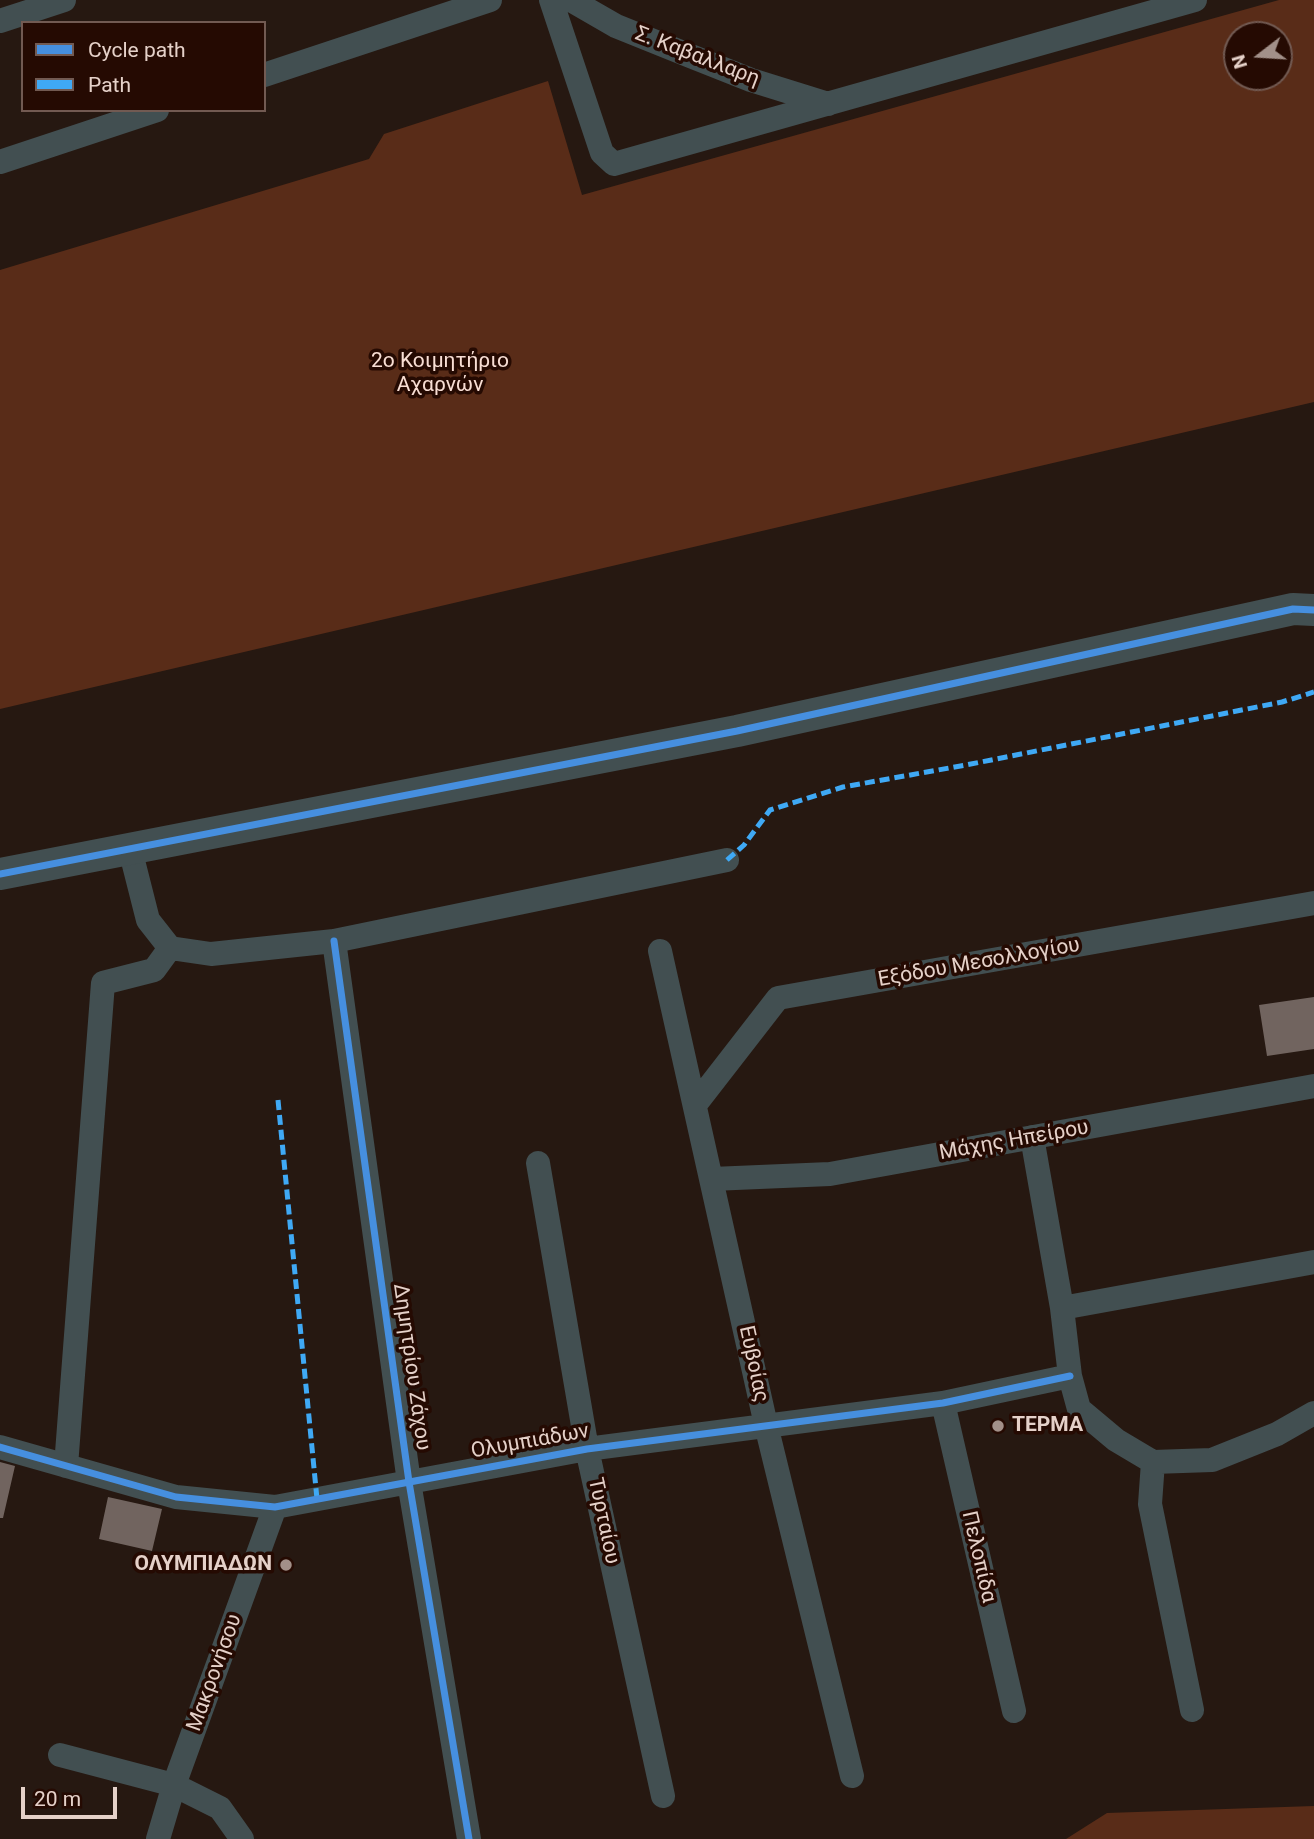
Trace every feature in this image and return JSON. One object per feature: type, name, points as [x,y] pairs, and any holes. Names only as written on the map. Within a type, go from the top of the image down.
[{"type":"street","points":[[0,21],[64,0]]},
{"type":"street","points":[[266,74],[491,0]]},
{"type":"street","points":[[551,0],[603,153],[614,164],[1195,0]]},
{"type":"street","name":"Σ. Καβαλλαρη","points":[[571,0],[617,26],[688,55],[751,80],[828,104]]},
{"type":"street","points":[[0,162],[151,112]]},
{"type":"street","points":[[0,874],[737,731],[1293,609],[1314,610]]},
{"type":"street","points":[[130,849],[148,920],[170,948],[211,954],[334,941],[727,860]]},
{"type":"street","name":"Εξόδου Μεσολλογίου","points":[[695,1105],[778,998],[1314,903]]},
{"type":"street","name":"Δημητρίου Ζάχου","points":[[334,941],[410,1482],[469,1839]]},
{"type":"street","points":[[66,1466],[103,983],[154,970],[170,948]]},
{"type":"street","name":"Ευβοίας","points":[[660,951],[766,1425],[852,1776]]},
{"type":"street","name":"Μάχης Ηπείρου","points":[[712,1179],[830,1174],[1314,1086]]},
{"type":"street","points":[[1032,1138],[1062,1308],[1070,1376],[1079,1409],[1116,1440],[1153,1462],[1212,1460],[1277,1434],[1314,1413]]},
{"type":"street","name":"Τυρταίου","points":[[538,1163],[587,1449],[663,1796]]},
{"type":"street","points":[[1062,1308],[1314,1262]]},
{"type":"street","name":"Ολυμπιάδων","points":[[0,1447],[176,1497],[275,1507],[587,1449],[943,1403],[1070,1376]]},
{"type":"street","name":"Πελοπίδα","points":[[943,1403],[1014,1711]]},
{"type":"street","points":[[1153,1462],[1150,1504],[1192,1710]]},
{"type":"street","name":"Μακρονήσου","points":[[158,1839],[174,1785],[275,1507]]},
{"type":"street","points":[[60,1755],[174,1785],[220,1808],[242,1839]]},
{"type":"green space","name":"2ο Κοιμητήριο Αχαρνών","points":[[1279,0],[1314,0],[1314,402],[0,709],[0,270],[369,159],[384,134],[548,81],[582,195]]},
{"type":"green space","points":[[1314,1806],[1314,1839],[1066,1839],[1107,1813]]},
{"type":"building","points":[[1314,997],[1314,1049],[1267,1056],[1259,1005]]},
{"type":"building","points":[[0,1462],[15,1466],[3,1518],[0,1518]]},
{"type":"building","points":[[108,1497],[162,1509],[152,1551],[99,1539]]},
{"type":"marked path","points":[[727,860],[744,845],[770,810],[843,787],[1282,702],[1314,692]]},
{"type":"marked path","points":[[278,1100],[317,1499]]},
{"type":"cycle path","points":[[0,874],[737,731],[1293,609],[1314,610]]},
{"type":"cycle path","points":[[334,941],[409,1482],[469,1839]]},
{"type":"cycle path","points":[[0,1447],[176,1497],[275,1507],[587,1449],[943,1403],[1070,1376]]},
{"type":"place","name":"ΤΕΡΜΑ","points":[[998,1426]]},
{"type":"place","name":"ΟΛΥΜΠΙΑΔΩΝ","points":[[286,1565]]}]
